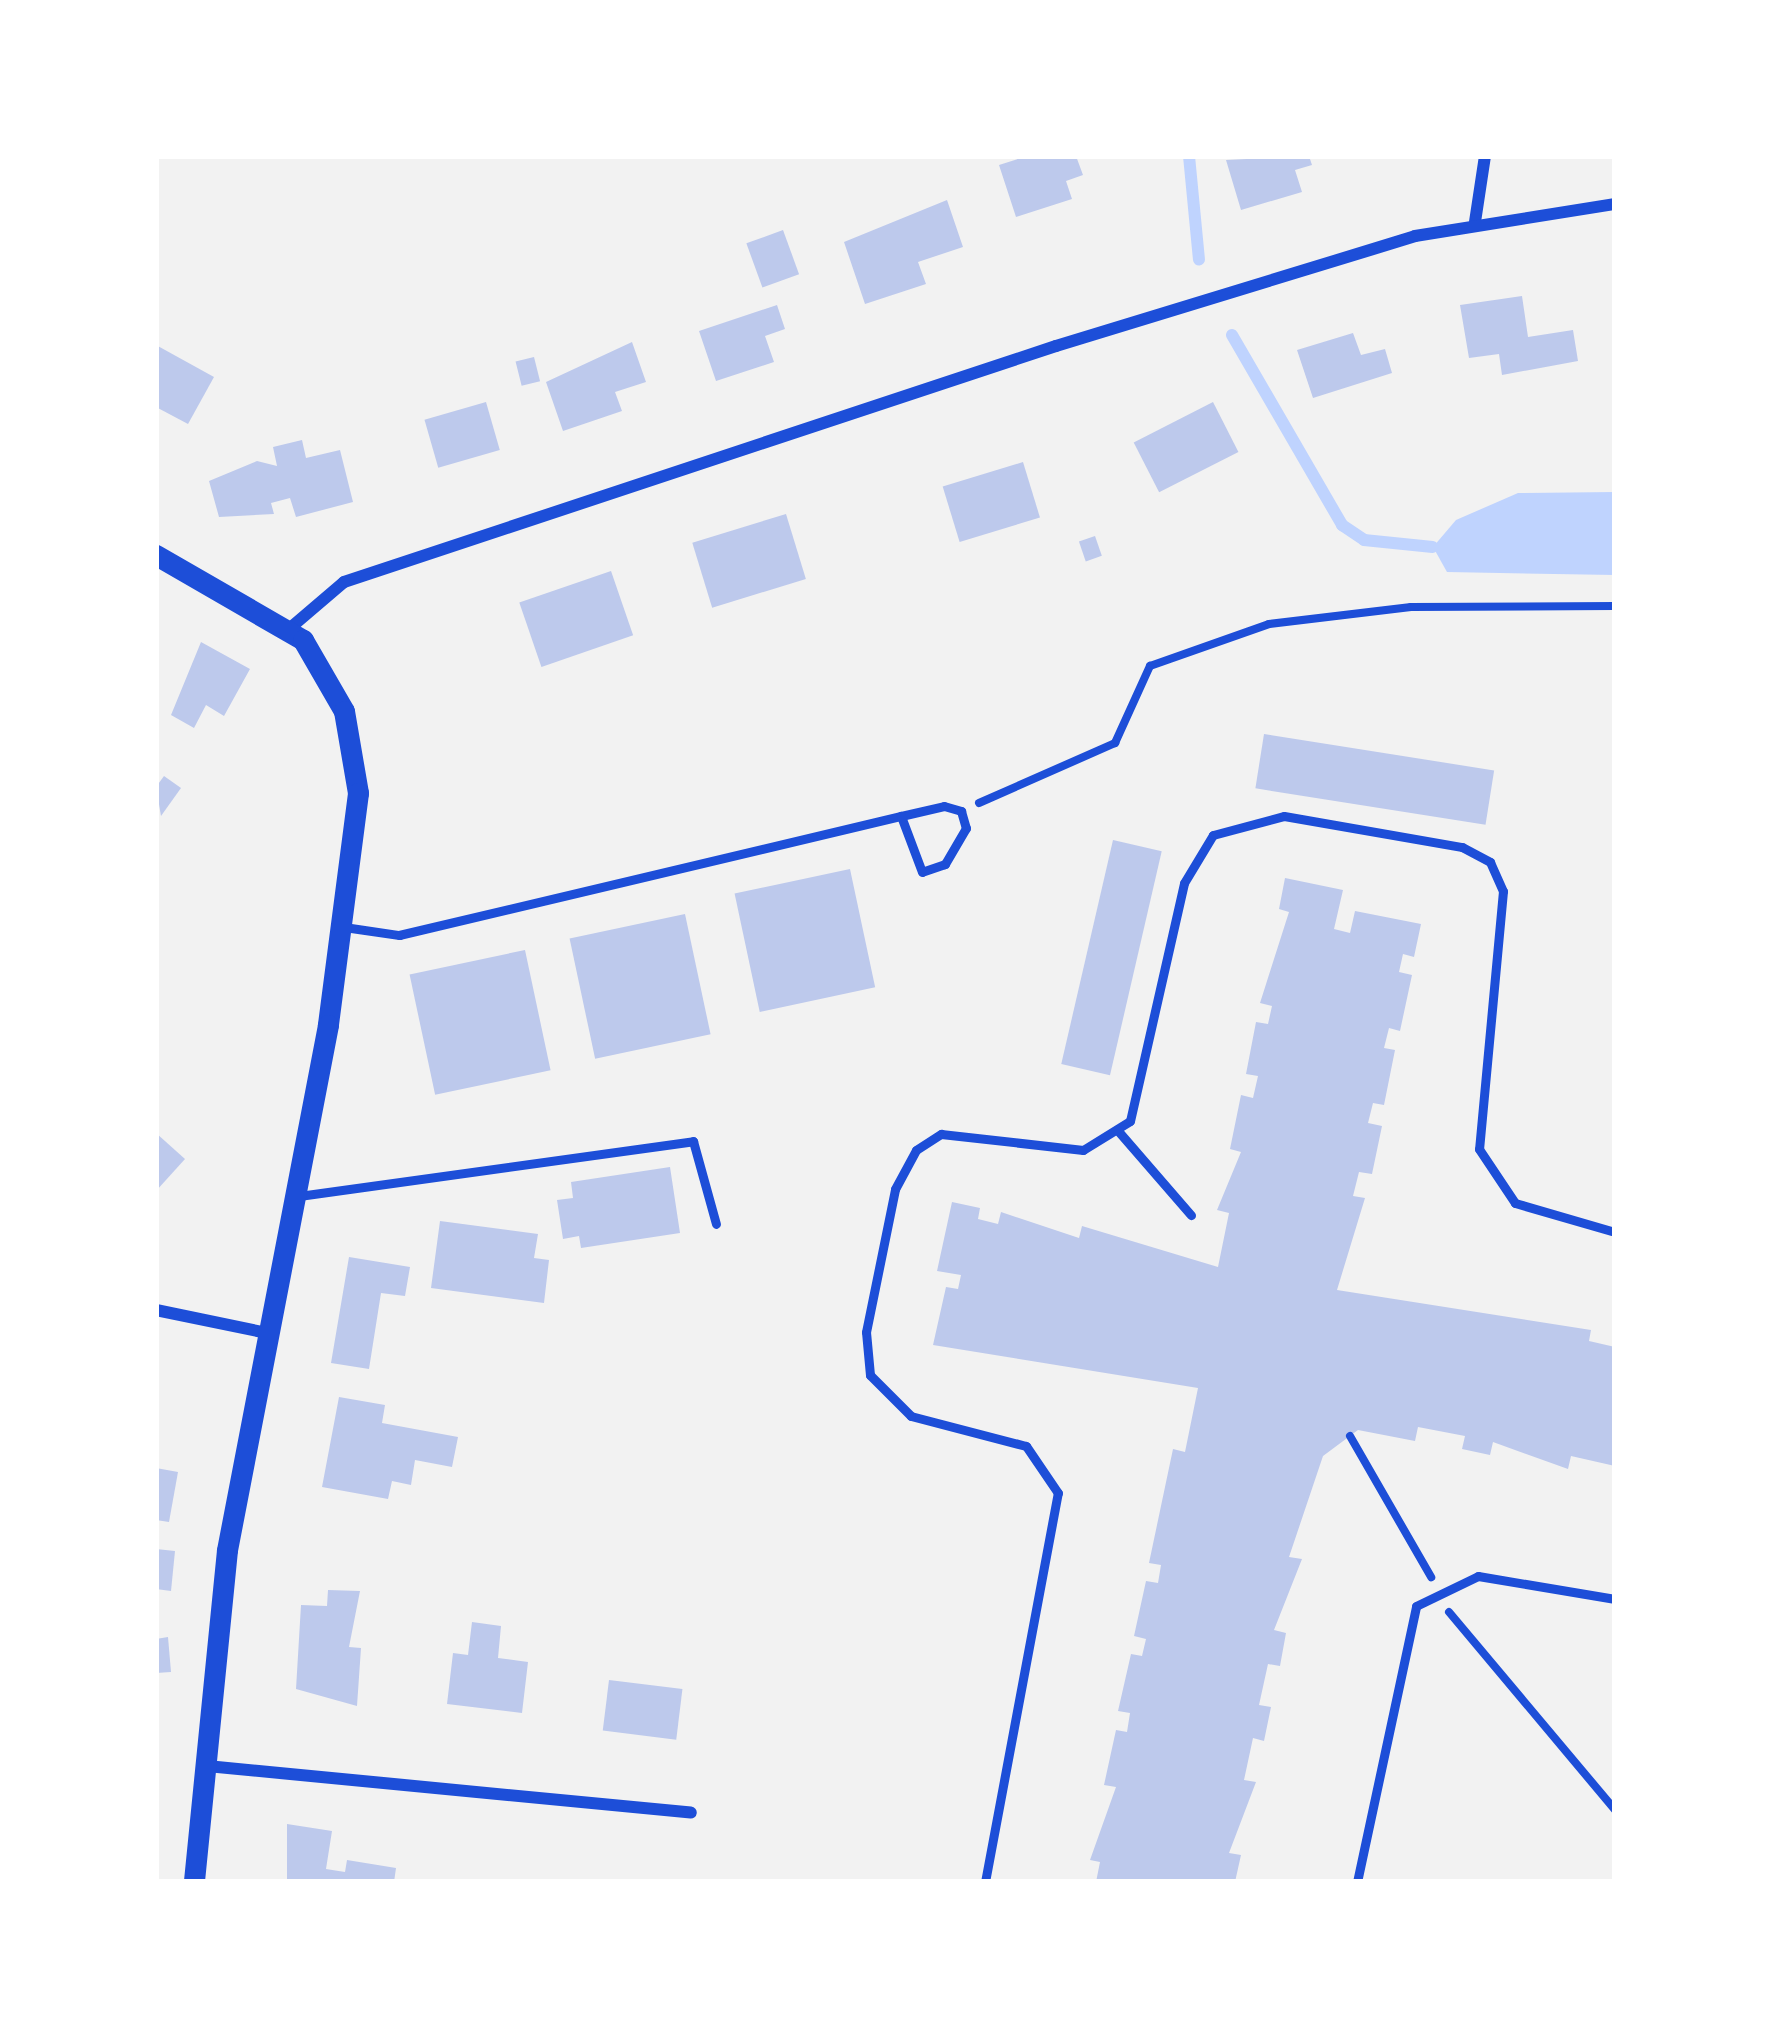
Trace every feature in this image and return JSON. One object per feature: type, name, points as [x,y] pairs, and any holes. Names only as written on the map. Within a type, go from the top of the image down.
[{"type":"street","points":[[1474,222],[1485,156]]},
{"type":"street","points":[[290,629],[344,582],[1078,339],[1474,222],[1615,204]]},
{"type":"street","points":[[156,555],[290,629],[334,686],[356,760],[344,927],[226,1550],[194,1882]]},
{"type":"street","points":[[156,1310],[267,1334]]},
{"type":"street","points":[[207,1766],[691,1813]]},
{"type":"lane","points":[[344,927],[403,934],[901,816],[961,811],[964,834],[929,873],[913,864],[901,816]]},
{"type":"lane","points":[[985,1882],[1058,1493],[1047,1467],[1014,1439],[925,1420],[887,1399],[866,1361],[866,1332],[900,1175],[927,1141],[969,1130],[1083,1150],[1119,1132],[1139,1101],[1184,884],[1213,835],[1265,814],[1462,847],[1490,862],[1503,891],[1480,1154],[1515,1203],[1615,1232]]},
{"type":"lane","points":[[1119,1132],[1191,1215]]},
{"type":"lane","points":[[293,1197],[693,1141],[716,1224]]},
{"type":"lane","points":[[1357,1882],[1403,1627],[1438,1592],[1483,1576],[1615,1599]]},
{"type":"path","points":[[961,811],[1115,743],[1150,667],[1269,624],[1411,607],[1615,606]]},
{"type":"path","points":[[1350,1436],[1438,1592],[1545,1739],[1615,1810]]},
{"type":"water","points":[[1615,492],[1615,575],[1447,572],[1433,547],[1456,520],[1518,493]]},
{"type":"building","points":[[1027,156],[1076,156],[1083,175],[1066,181],[1072,199],[1016,217],[999,165]]},
{"type":"building","points":[[1309,156],[1312,165],[1295,170],[1302,192],[1241,210],[1226,160]]},
{"type":"building","points":[[947,200],[963,247],[918,262],[926,284],[865,304],[844,242]]},
{"type":"building","points":[[783,230],[799,274],[762,288],[746,243]]},
{"type":"building","points":[[1522,296],[1528,337],[1573,330],[1578,361],[1502,375],[1499,354],[1469,358],[1460,305]]},
{"type":"building","points":[[777,305],[785,329],[765,336],[774,362],[716,381],[699,331]]},
{"type":"building","points":[[1353,333],[1361,355],[1385,349],[1392,373],[1313,398],[1297,350]]},
{"type":"building","points":[[632,342],[646,382],[615,392],[622,411],[563,431],[546,382]]},
{"type":"building","points":[[156,345],[214,377],[188,424],[156,407]]},
{"type":"building","points":[[534,357],[540,381],[522,386],[516,362]]},
{"type":"building","points":[[486,402],[500,450],[438,468],[424,420]]},
{"type":"building","points":[[1213,402],[1238,452],[1159,492],[1134,442]]},
{"type":"building","points":[[302,440],[306,458],[340,450],[353,502],[296,517],[290,498],[271,503],[274,514],[219,517],[209,481],[257,461],[277,466],[273,447]]},
{"type":"building","points":[[1023,462],[1040,517],[960,542],[943,487]]},
{"type":"building","points":[[786,514],[806,579],[712,608],[692,543]]},
{"type":"building","points":[[1095,536],[1102,556],[1086,561],[1079,542]]},
{"type":"building","points":[[611,571],[633,635],[541,667],[519,603]]},
{"type":"building","points":[[201,642],[250,669],[224,716],[206,705],[194,728],[171,715]]},
{"type":"building","points":[[1264,734],[1494,770],[1486,825],[1255,788]]},
{"type":"building","points":[[164,776],[181,788],[161,816],[156,787]]},
{"type":"building","points":[[1113,840],[1162,851],[1110,1075],[1061,1064]]},
{"type":"building","points":[[850,869],[875,987],[760,1012],[735,894]]},
{"type":"building","points":[[1285,878],[1343,890],[1334,929],[1350,933],[1355,911],[1421,924],[1414,957],[1403,954],[1399,972],[1412,975],[1400,1031],[1389,1028],[1384,1048],[1395,1050],[1384,1105],[1373,1103],[1368,1123],[1382,1126],[1372,1174],[1359,1172],[1353,1196],[1365,1198],[1337,1290],[1591,1330],[1589,1341],[1615,1347],[1615,1466],[1571,1456],[1568,1469],[1493,1442],[1490,1455],[1462,1449],[1465,1436],[1418,1427],[1415,1441],[1358,1430],[1323,1456],[1289,1557],[1302,1559],[1274,1630],[1286,1633],[1280,1666],[1268,1664],[1259,1705],[1271,1707],[1264,1741],[1253,1738],[1244,1780],[1256,1782],[1229,1853],[1241,1855],[1235,1882],[1096,1882],[1100,1862],[1090,1860],[1116,1787],[1104,1785],[1116,1730],[1127,1732],[1130,1713],[1118,1711],[1131,1654],[1142,1656],[1146,1639],[1134,1636],[1146,1581],[1158,1583],[1161,1565],[1149,1563],[1173,1449],[1185,1452],[1198,1388],[933,1345],[946,1287],[958,1289],[961,1275],[937,1271],[952,1202],[980,1208],[978,1219],[998,1224],[1001,1212],[1079,1238],[1082,1226],[1218,1267],[1229,1213],[1217,1210],[1241,1152],[1230,1149],[1241,1095],[1253,1098],[1258,1076],[1246,1074],[1256,1022],[1268,1024],[1272,1006],[1260,1003],[1289,912],[1279,909]]},
{"type":"building","points":[[685,914],[711,1034],[595,1059],[570,939]]},
{"type":"building","points":[[525,950],[551,1070],[435,1095],[410,975]]},
{"type":"building","points":[[156,1133],[185,1159],[156,1191]]},
{"type":"building","points":[[670,1167],[680,1233],[581,1248],[579,1236],[563,1239],[557,1200],[573,1198],[571,1182]]},
{"type":"building","points":[[440,1221],[538,1234],[534,1258],[549,1260],[544,1303],[431,1288]]},
{"type":"building","points":[[349,1257],[410,1267],[405,1296],[381,1293],[369,1369],[331,1363]]},
{"type":"building","points":[[339,1397],[385,1405],[382,1423],[458,1437],[452,1467],[415,1460],[411,1485],[392,1481],[388,1499],[322,1487]]},
{"type":"building","points":[[156,1468],[178,1472],[169,1522],[156,1520]]},
{"type":"building","points":[[156,1549],[175,1551],[171,1591],[156,1589]]},
{"type":"building","points":[[328,1590],[360,1591],[349,1647],[361,1648],[357,1706],[296,1689],[301,1605],[327,1606]]},
{"type":"building","points":[[472,1622],[501,1626],[498,1658],[528,1662],[522,1713],[447,1704],[453,1653],[468,1655]]},
{"type":"building","points":[[168,1637],[171,1672],[156,1673],[156,1639]]},
{"type":"building","points":[[609,1680],[682,1689],[676,1740],[603,1731]]},
{"type":"building","points":[[287,1824],[332,1831],[326,1869],[345,1872],[347,1860],[396,1868],[394,1882],[287,1882]]},
{"type":"waterway","points":[[1189,156],[1199,260]]},
{"type":"waterway","points":[[1232,335],[1342,525],[1364,540],[1433,547]]}]
